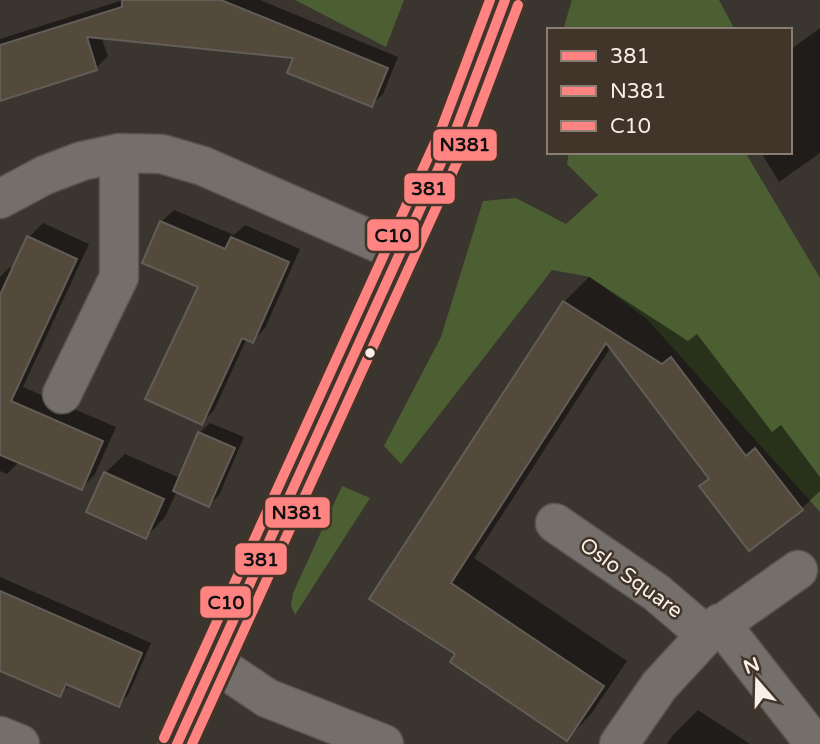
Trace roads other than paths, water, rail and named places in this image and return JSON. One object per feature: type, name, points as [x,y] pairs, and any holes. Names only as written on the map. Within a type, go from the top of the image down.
[{"type":"main road","points":[[177,744],[455,132],[505,0]]},
{"type":"street","points":[[62,394],[119,277],[120,153]]},
{"type":"street","points":[[0,199],[45,175],[82,161],[120,153],[162,154],[203,166],[401,253]]},
{"type":"street","name":"Oslo Square","points":[[555,523],[713,629],[815,744]]},
{"type":"street","points":[[619,744],[659,686],[713,629],[798,570]]},
{"type":"street","points":[[215,663],[267,698],[384,744]]},
{"type":"street","points":[[0,736],[20,744]]}]
